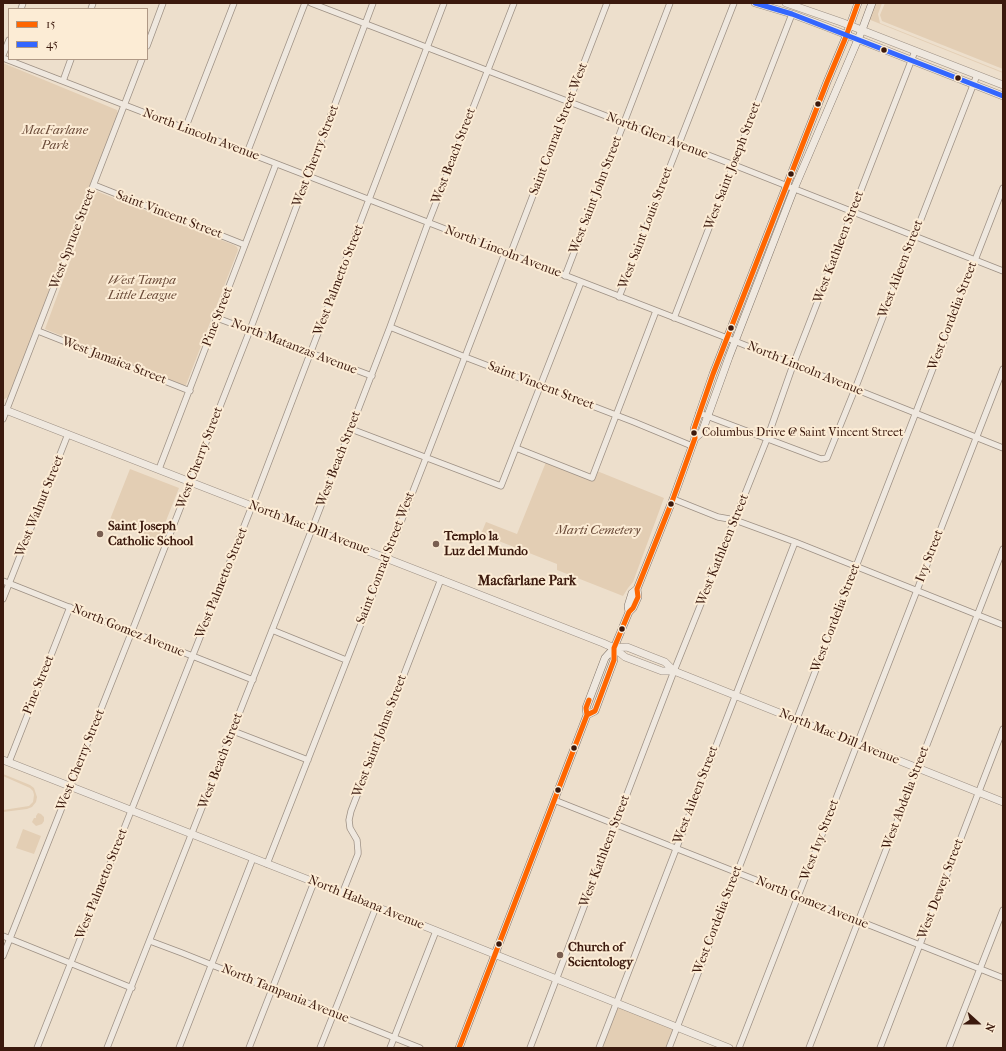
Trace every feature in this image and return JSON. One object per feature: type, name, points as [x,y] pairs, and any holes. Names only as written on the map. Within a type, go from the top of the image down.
[{"type":"street","points":[[148,43],[163,3]]},
{"type":"street","points":[[185,129],[234,3]]},
{"type":"street","points":[[247,153],[305,3]]},
{"type":"street","name":"North Glen Avenue","points":[[311,3],[569,101],[1003,271]]},
{"type":"street","name":"West Cherry Street","points":[[3,956],[250,330],[373,3]]},
{"type":"street","name":"West Palmetto Street","points":[[37,1048],[252,506],[444,3]]},
{"type":"street","name":"West Beach Street","points":[[109,1047],[372,376],[514,3]]},
{"type":"street","name":"Saint Conrad Street West","points":[[268,864],[465,357],[508,254],[607,3]]},
{"type":"street","name":"West Saint John Street","points":[[565,276],[670,3]]},
{"type":"street","name":"West Saint Louis Street","points":[[619,297],[734,3]]},
{"type":"street","points":[[755,3],[792,14],[858,38],[1003,96]]},
{"type":"street","points":[[786,3],[850,25],[1003,85]]},
{"type":"street","points":[[458,1048],[587,715],[586,708],[604,658],[614,648],[628,612],[633,608],[638,597],[637,589],[673,499],[695,438],[694,429],[727,338],[858,3]]},
{"type":"street","points":[[695,438],[702,432],[794,189],[862,30],[872,3]]},
{"type":"street","name":"West Saint Joseph Street","points":[[674,318],[792,14]]},
{"type":"street","points":[[3,57],[8,43]]},
{"type":"street","name":"West Kathleen Street","points":[[530,1048],[674,671],[767,439],[793,365],[915,51]]},
{"type":"street","name":"North Lincoln Avenue","points":[[10,60],[124,106],[727,338],[1003,448]]},
{"type":"street","points":[[63,81],[71,60]]},
{"type":"street","name":"West Spruce Street","points":[[3,420],[5,410],[38,331],[142,60]]},
{"type":"street","name":"West Aileen Street","points":[[767,439],[821,459],[827,458],[977,75]]},
{"type":"street","name":"Pine Street","points":[[159,470],[276,164]]},
{"type":"street","name":"Saint Vincent Street","points":[[94,185],[245,245]]},
{"type":"street","name":"West Cordelia Street","points":[[669,1048],[1003,188]]},
{"type":"street","points":[[351,429],[501,486],[581,282]]},
{"type":"street","points":[[516,448],[592,478],[656,311]]},
{"type":"street","name":"North Matanzas Avenue","points":[[217,318],[372,376]]},
{"type":"street","name":"Saint Vincent Street","points":[[390,327],[692,446]]},
{"type":"street","name":"West Jamaica Street","points":[[38,331],[190,391]]},
{"type":"street","name":"Ivy Street","points":[[857,744],[1003,369]]},
{"type":"street","name":"North Mac Dill Avenue","points":[[5,410],[441,579],[614,648],[627,647],[665,662],[674,671],[1003,802]]},
{"type":"street","points":[[700,413],[767,439]]},
{"type":"street","name":"West Walnut Street","points":[[3,599],[68,434]]},
{"type":"street","points":[[673,499],[718,517],[735,520],[795,542],[1003,625]]},
{"type":"street","name":"West Aileen Street","points":[[599,1048],[795,542]]},
{"type":"street","name":"West Abdella Street","points":[[809,1048],[1003,549]]},
{"type":"street","name":"West Saint Johns Street","points":[[342,894],[358,854],[357,840],[350,828],[349,820],[351,811],[441,579]]},
{"type":"street","name":"North Gomez Avenue","points":[[3,581],[252,680]]},
{"type":"street","name":"Pine Street","points":[[6,761],[70,607]]},
{"type":"street","points":[[272,630],[346,660]]},
{"type":"street","name":"West Dewey Street","points":[[880,1048],[1003,729]]},
{"type":"street","points":[[233,731],[308,760]]},
{"type":"street","name":"West Ivy Street","points":[[739,1048],[857,744]]},
{"type":"street","name":"North Habana Avenue","points":[[6,761],[436,930],[729,1048]]},
{"type":"street","name":"North Gomez Avenue","points":[[554,800],[1003,978]]},
{"type":"street","points":[[179,1048],[253,858]]},
{"type":"street","points":[[249,1048],[314,882]]},
{"type":"street","points":[[320,1048],[376,907]]},
{"type":"street","points":[[949,1048],[1003,910]]},
{"type":"street","points":[[390,1048],[436,930]]},
{"type":"street","points":[[3,936],[132,988]]},
{"type":"street","name":"North Tampania Avenue","points":[[150,941],[420,1048]]},
{"type":"green space","points":[[875,3],[882,3],[878,14],[880,23],[1003,73],[868,19]]},
{"type":"green space","points":[[885,3],[1003,3],[1003,69],[882,21],[880,15]]},
{"type":"green space","name":"MacFarlane Park","points":[[3,63],[117,110],[118,114],[11,393],[3,400]]},
{"type":"green space","name":"West Tampa Little League","points":[[96,191],[237,247],[238,250],[186,385],[45,329]]},
{"type":"green space","name":"Marti Cemetery","points":[[546,462],[593,481],[597,471],[664,498],[633,582],[623,596],[557,570],[557,564],[481,534],[486,522],[517,534]]},
{"type":"green space","points":[[130,469],[179,488],[158,541],[109,522]]},
{"type":"green space","points":[[3,774],[34,788],[37,797],[36,802],[32,807],[3,812],[3,810],[29,806],[33,802],[34,795],[30,788],[3,776]]},
{"type":"green space","points":[[38,813],[44,817],[44,821],[42,824],[36,826],[32,822]]},
{"type":"green space","points":[[23,829],[41,836],[34,854],[16,848]]},
{"type":"green space","points":[[618,1007],[673,1029],[666,1048],[602,1048]]},
{"type":"transit line","name":"45","points":[[755,3],[792,14],[1003,96]]},
{"type":"transit line","name":"15","points":[[587,715],[595,711],[614,660],[614,648],[629,612],[633,608],[638,597],[637,589],[673,499],[695,438],[694,429],[713,374],[858,3]]},
{"type":"transit line","name":"15","points":[[459,1048],[587,715],[586,708],[589,700]]},
{"type":"place","name":"Columbus Drive @ Saint Vincent Street","points":[[694,433]]},
{"type":"place","name":"Saint Joseph Catholic School","points":[[100,534]]},
{"type":"place","name":"Templo la Luz del Mundo","points":[[436,544]]},
{"type":"place","name":"Church of Scientology","points":[[560,955]]},
{"type":"district","name":"Macfarlane Park","points":[[527,582]]}]
